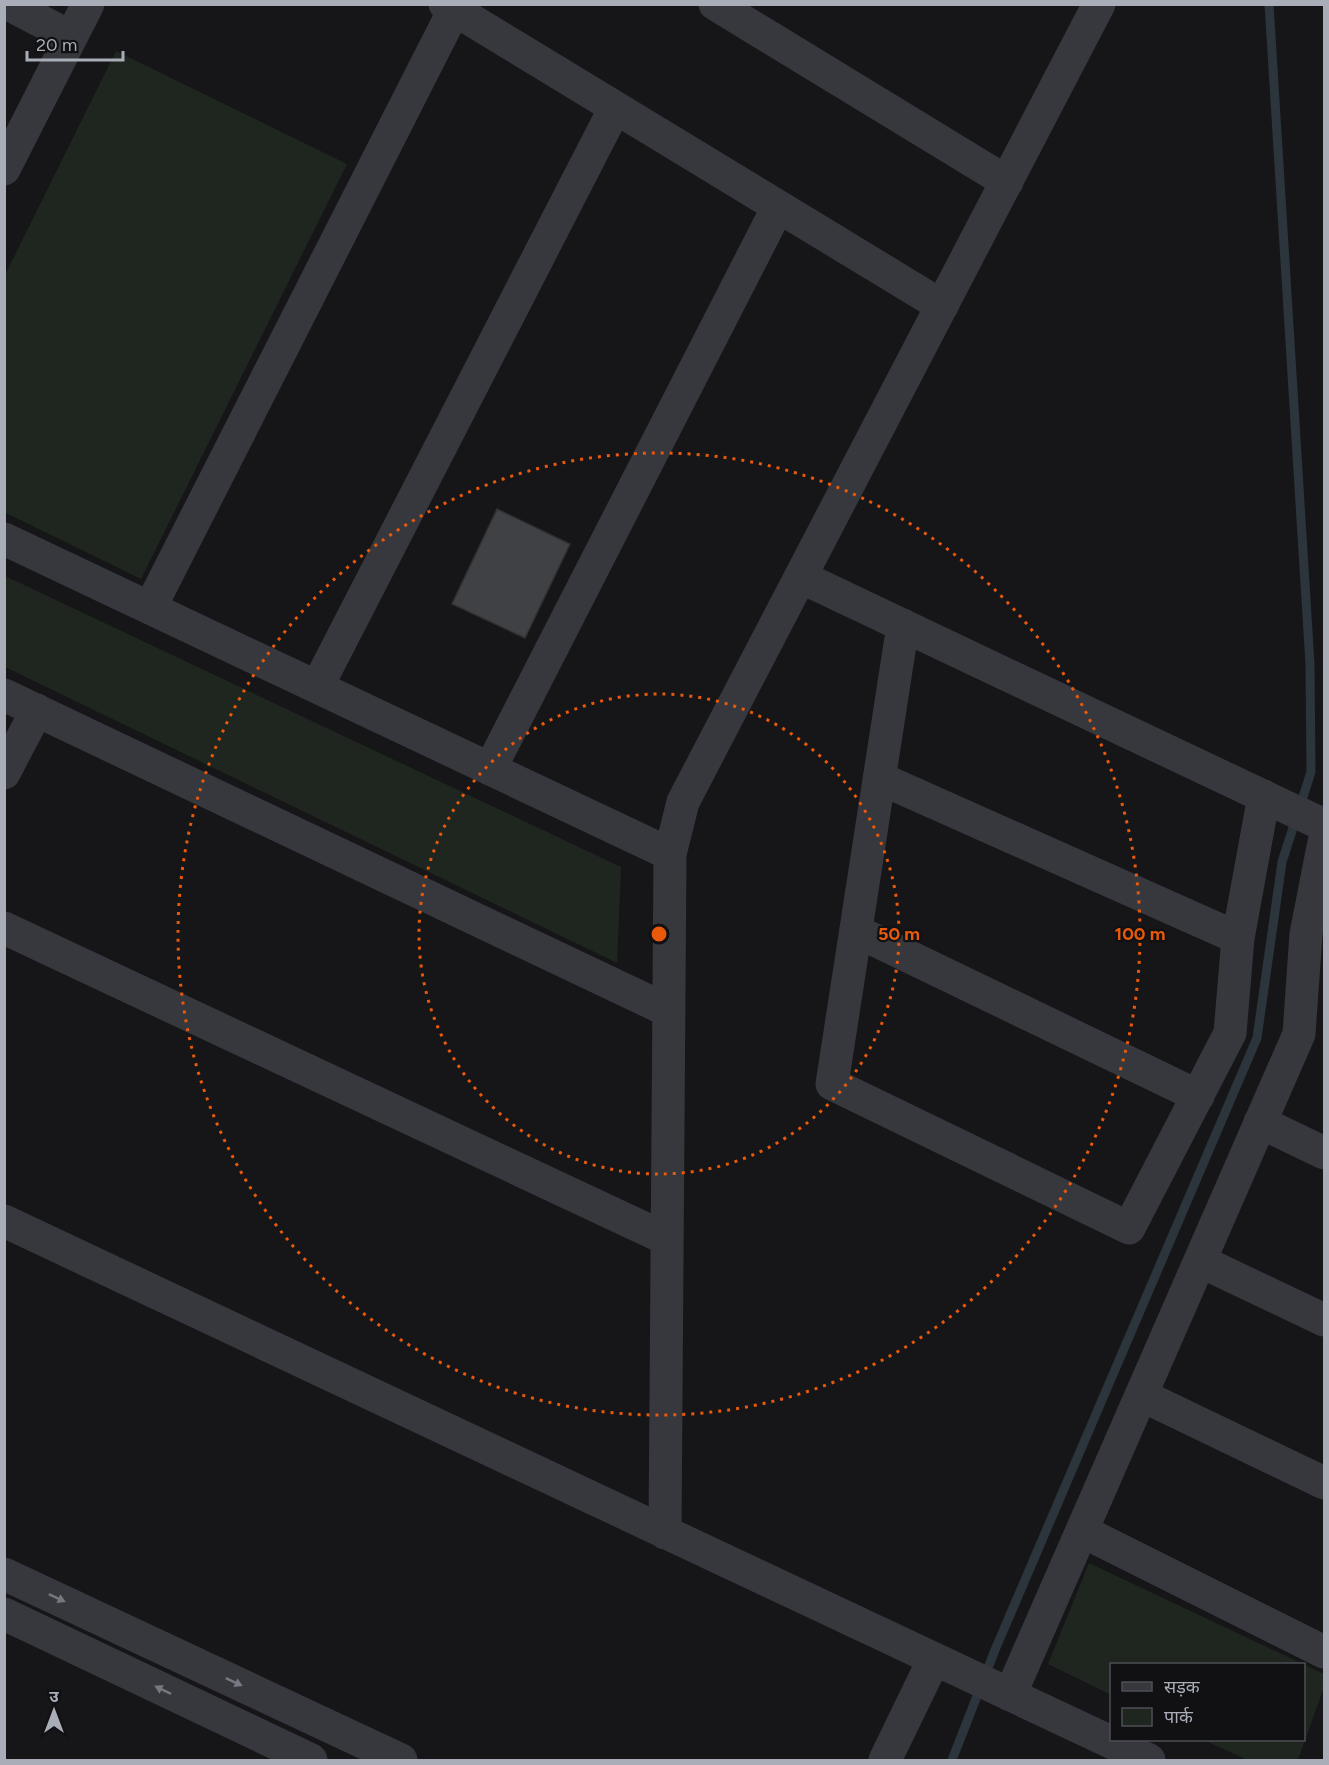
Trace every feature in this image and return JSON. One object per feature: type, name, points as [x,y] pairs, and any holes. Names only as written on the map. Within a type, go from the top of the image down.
[{"type":"street","points":[[8,4],[71,37]]},
{"type":"street","points":[[4,169],[88,4]]},
{"type":"street","points":[[715,4],[1007,182]]},
{"type":"street","points":[[665,1533],[670,854],[683,802],[1100,4]]},
{"type":"street","points":[[150,608],[449,7],[942,306]]},
{"type":"street","points":[[317,687],[615,108]]},
{"type":"street","points":[[490,769],[778,207]]},
{"type":"street","points":[[4,539],[670,854]]},
{"type":"street","points":[[801,577],[1272,800],[1320,828],[1306,934],[1313,981],[1299,1034],[1082,1531],[992,1686]]},
{"type":"street","points":[[903,625],[832,1084],[1130,1228],[1230,1033],[1238,938],[1272,800]]},
{"type":"street","points":[[4,695],[669,1011]]},
{"type":"street","points":[[4,773],[37,710]]},
{"type":"street","points":[[879,778],[1238,938]]},
{"type":"street","points":[[4,928],[667,1239]]},
{"type":"street","points":[[856,931],[1198,1096]]},
{"type":"street","points":[[1260,1122],[1324,1153]]},
{"type":"street","points":[[4,1221],[992,1686],[1139,1759]]},
{"type":"street","points":[[1200,1261],[1324,1320]]},
{"type":"street","points":[[1141,1395],[1324,1483]]},
{"type":"street","points":[[1082,1531],[1324,1653]]},
{"type":"street","points":[[4,1574],[401,1761]]},
{"type":"street","points":[[4,1614],[311,1761]]},
{"type":"street","points":[[885,1761],[934,1659]]},
{"type":"green space","points":[[116,51],[347,164],[141,579],[4,512],[5,275]]},
{"type":"green space","points":[[5,576],[621,867],[617,963],[5,667]]},
{"type":"green space","points":[[1089,1563],[1301,1663],[1110,1663],[1110,1695],[1048,1664]]},
{"type":"green space","points":[[1305,1665],[1324,1674],[1324,1687],[1305,1740]]},
{"type":"green space","points":[[1206,1741],[1305,1741],[1298,1760],[1247,1760]]},
{"type":"building","points":[[497,509],[570,544],[525,638],[452,604]]},
{"type":"waterway","points":[[952,1760],[995,1650],[1257,1038],[1282,862],[1311,772],[1310,664],[1269,4]]}]
